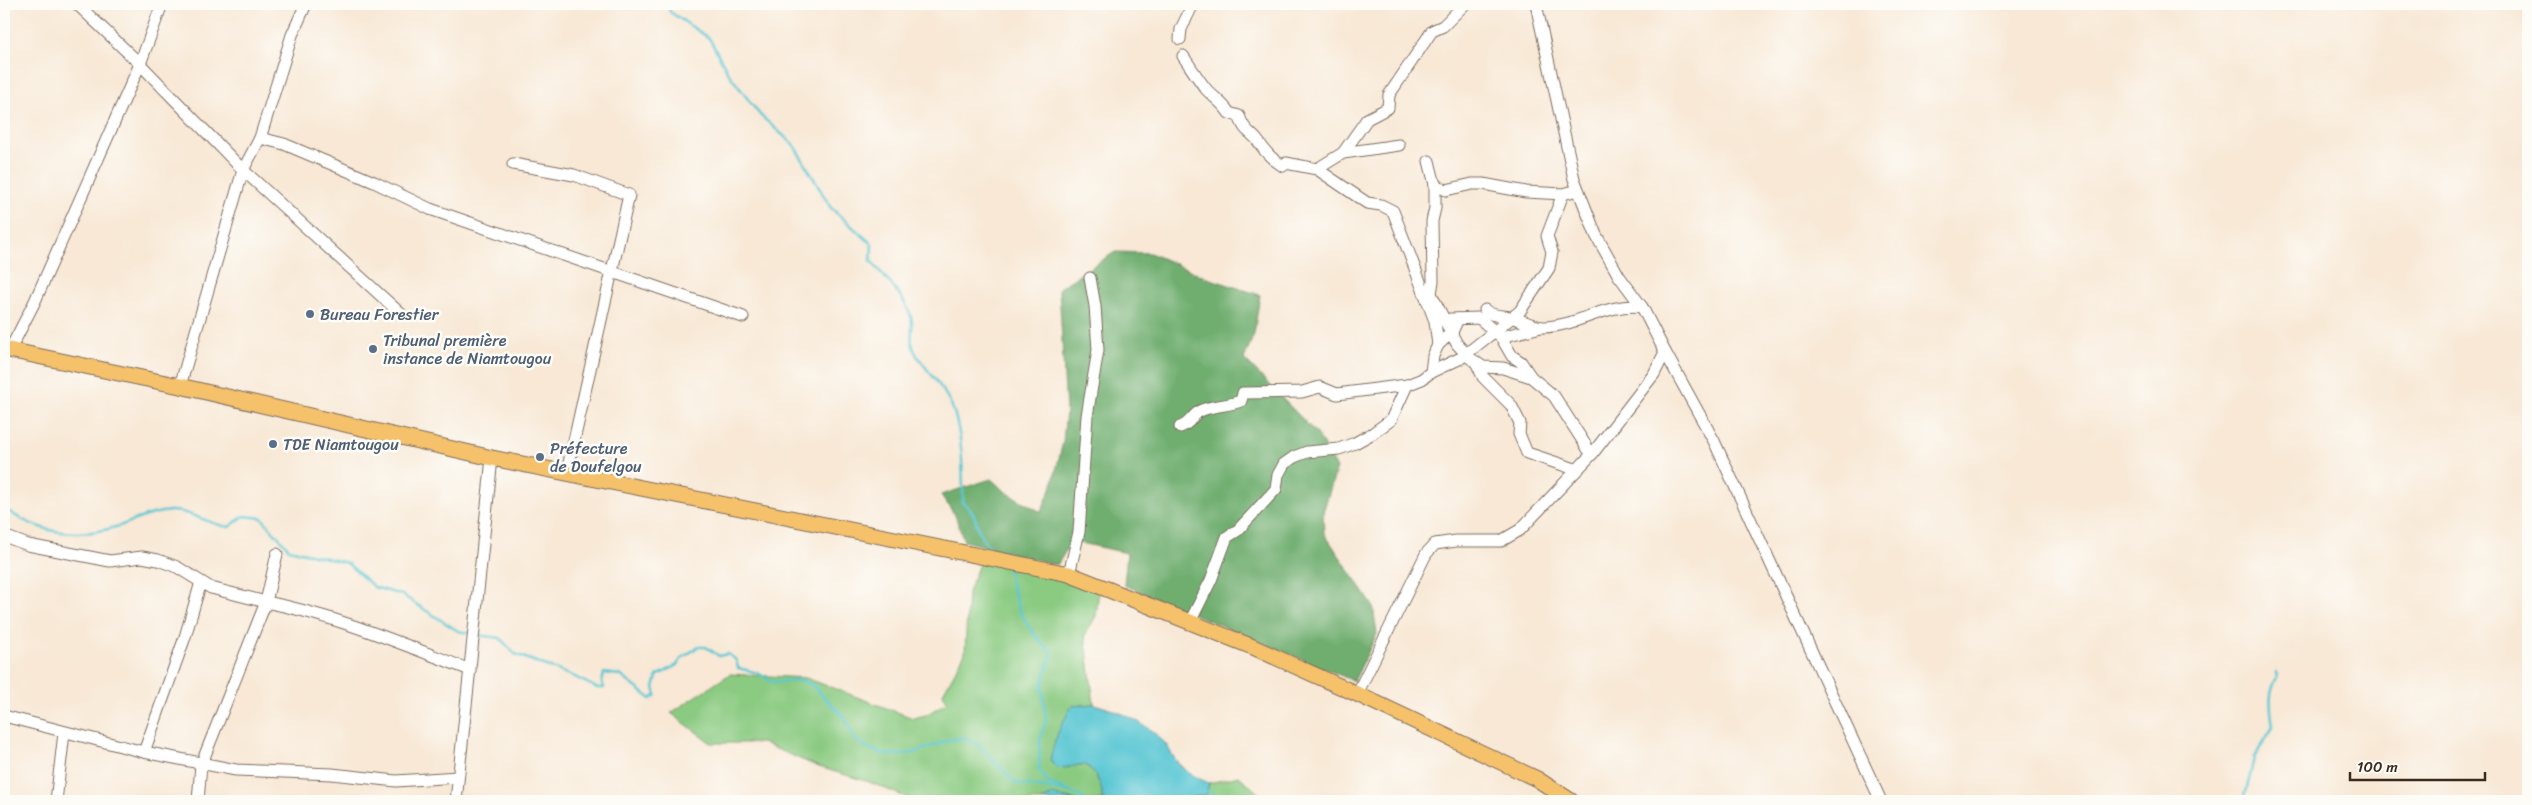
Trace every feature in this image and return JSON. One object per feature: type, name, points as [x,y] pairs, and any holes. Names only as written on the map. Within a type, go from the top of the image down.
[{"type":"main road","points":[[7,350],[180,386],[492,458],[998,558],[1069,574],[1122,593],[1253,646],[1537,779],[1571,801]]},
{"type":"street","points":[[76,4],[140,64],[243,170],[401,314]]},
{"type":"street","points":[[7,350],[35,301],[140,64],[162,4]]},
{"type":"street","points":[[180,386],[243,170],[260,138],[292,35],[306,4]]},
{"type":"street","points":[[1180,39],[1181,29],[1193,4]]},
{"type":"street","points":[[1317,169],[1343,153],[1367,119],[1388,108],[1389,95],[1432,31],[1443,26],[1464,4]]},
{"type":"street","points":[[1536,4],[1549,69],[1578,190],[1596,235],[1618,276],[1642,307],[1714,440],[1882,801]]},
{"type":"street","points":[[1183,56],[1186,63],[1206,89],[1224,104],[1229,113],[1239,116],[1244,130],[1260,143],[1268,156],[1283,166],[1286,163],[1317,169],[1368,203],[1381,205],[1393,211],[1435,321],[1438,345]]},
{"type":"street","points":[[260,138],[284,144],[430,209],[743,318]]},
{"type":"street","points":[[1343,153],[1399,145]]},
{"type":"street","points":[[1429,161],[1435,185],[1436,208],[1432,234],[1433,281],[1430,294],[1452,332],[1463,356],[1483,367],[1503,368],[1531,377]]},
{"type":"street","points":[[513,164],[574,175],[629,195],[610,273],[567,472]]},
{"type":"street","points":[[1435,185],[1446,190],[1472,184],[1484,184],[1526,192],[1563,194],[1578,190]]},
{"type":"street","points":[[1180,426],[1186,425],[1200,410],[1222,405],[1229,406],[1241,401],[1243,393],[1302,392],[1320,387],[1337,394],[1407,386],[1463,356],[1498,334],[1510,317],[1520,311],[1549,268],[1552,252],[1546,236],[1563,194]]},
{"type":"street","points":[[1069,574],[1079,532],[1087,416],[1098,350],[1096,306],[1090,278]]},
{"type":"street","points":[[1498,334],[1558,326],[1607,310],[1632,306],[1642,307]]},
{"type":"street","points":[[1485,310],[1489,314],[1510,317],[1541,327]]},
{"type":"street","points":[[1443,318],[1479,318],[1498,334],[1512,356],[1521,362],[1531,377],[1554,396],[1588,449],[1593,453]]},
{"type":"street","points":[[1430,372],[1433,356],[1438,345],[1452,332],[1458,319]]},
{"type":"street","points":[[1357,694],[1426,554],[1435,544],[1456,541],[1502,541],[1520,530],[1593,453],[1654,374],[1665,352]]},
{"type":"street","points":[[1478,363],[1483,377],[1511,405],[1520,423],[1519,434],[1527,453],[1578,470]]},
{"type":"street","points":[[1190,622],[1211,580],[1227,537],[1238,530],[1276,490],[1278,475],[1284,464],[1294,457],[1307,452],[1338,449],[1355,443],[1372,433],[1391,420],[1407,386]]},
{"type":"street","points":[[456,801],[492,458]]},
{"type":"street","points":[[4,536],[28,545],[110,561],[142,557],[158,560],[211,588],[301,609],[352,624],[470,670]]},
{"type":"street","points":[[198,801],[201,765],[266,602],[277,554]]},
{"type":"street","points":[[144,752],[185,638],[201,582]]},
{"type":"street","points":[[4,716],[144,752],[201,765],[236,770],[325,774],[396,781],[458,777]]},
{"type":"street","points":[[56,801],[64,732]]},
{"type":"green space","points":[[1115,252],[1150,253],[1207,278],[1260,295],[1254,334],[1244,359],[1317,434],[1337,468],[1323,512],[1324,533],[1373,606],[1377,634],[1354,681],[1124,585],[1127,553],[1072,541],[1057,565],[964,541],[955,515],[941,495],[991,479],[1006,492],[1041,512],[1052,486],[1063,442],[1066,411],[1059,288]]},
{"type":"green space","points":[[981,559],[1099,589],[1096,616],[1085,635],[1094,704],[1072,706],[1058,768],[1084,764],[1098,780],[1102,790],[1102,801],[1078,801],[1053,795],[1041,801],[915,801],[869,782],[819,767],[762,743],[711,743],[671,713],[730,674],[806,678],[913,718],[926,715],[947,702],[943,693],[965,653],[968,592]]},
{"type":"green space","points":[[1239,776],[1267,801],[1191,801],[1192,797],[1206,795],[1209,783]]},
{"type":"water","points":[[1094,704],[1130,718],[1155,733],[1186,771],[1209,783],[1206,795],[1192,797],[1191,801],[1102,801],[1102,790],[1098,780],[1093,771],[1085,764],[1058,769],[1050,760],[1056,739],[1068,713],[1072,706]]},
{"type":"water","points":[[1053,795],[1078,801],[1041,801]]},
{"type":"waterway","points":[[668,4],[670,12],[709,38],[729,74],[760,115],[794,145],[831,208],[872,244],[871,261],[899,294],[908,309],[912,321],[913,348],[943,391],[955,415],[961,453],[963,503],[972,511],[982,538],[992,551],[1006,552],[1007,556]]},
{"type":"waterway","points":[[4,508],[31,524],[59,532],[74,533],[104,530],[150,515],[170,511],[185,513],[214,524],[229,527],[244,516],[262,518],[289,549],[347,563],[374,587],[402,595],[458,631],[469,633]]},
{"type":"waterway","points":[[1008,566],[1013,591],[1021,614],[1034,634],[1052,652],[1042,686],[1046,719],[1040,741],[1039,770],[1049,783],[1065,789]]},
{"type":"waterway","points":[[477,635],[500,638],[515,654],[575,677],[597,688],[604,688],[602,682],[604,673],[620,675],[651,699],[656,695],[654,688],[657,676],[677,665],[682,658],[698,647],[706,647],[719,656],[728,654],[736,660],[738,668],[758,673],[772,682],[798,680],[811,684],[844,717],[855,739],[866,747],[883,754],[899,755],[913,753],[949,740],[966,738],[979,745],[1015,783],[1071,792],[1087,801]]},
{"type":"waterway","points":[[2244,801],[2254,758],[2273,727],[2271,695],[2277,678],[2276,672]]},
{"type":"waterway","points":[[1205,790],[1224,801]]},
{"type":"place","name":"Bureau Forestier","points":[[310,314]]},
{"type":"place","name":"Tribunal première instance de Niamtougou","points":[[373,349]]},
{"type":"place","name":"TDE Niamtougou","points":[[273,444]]},
{"type":"place","name":"Préfecture de Doufelgou","points":[[540,457]]}]
